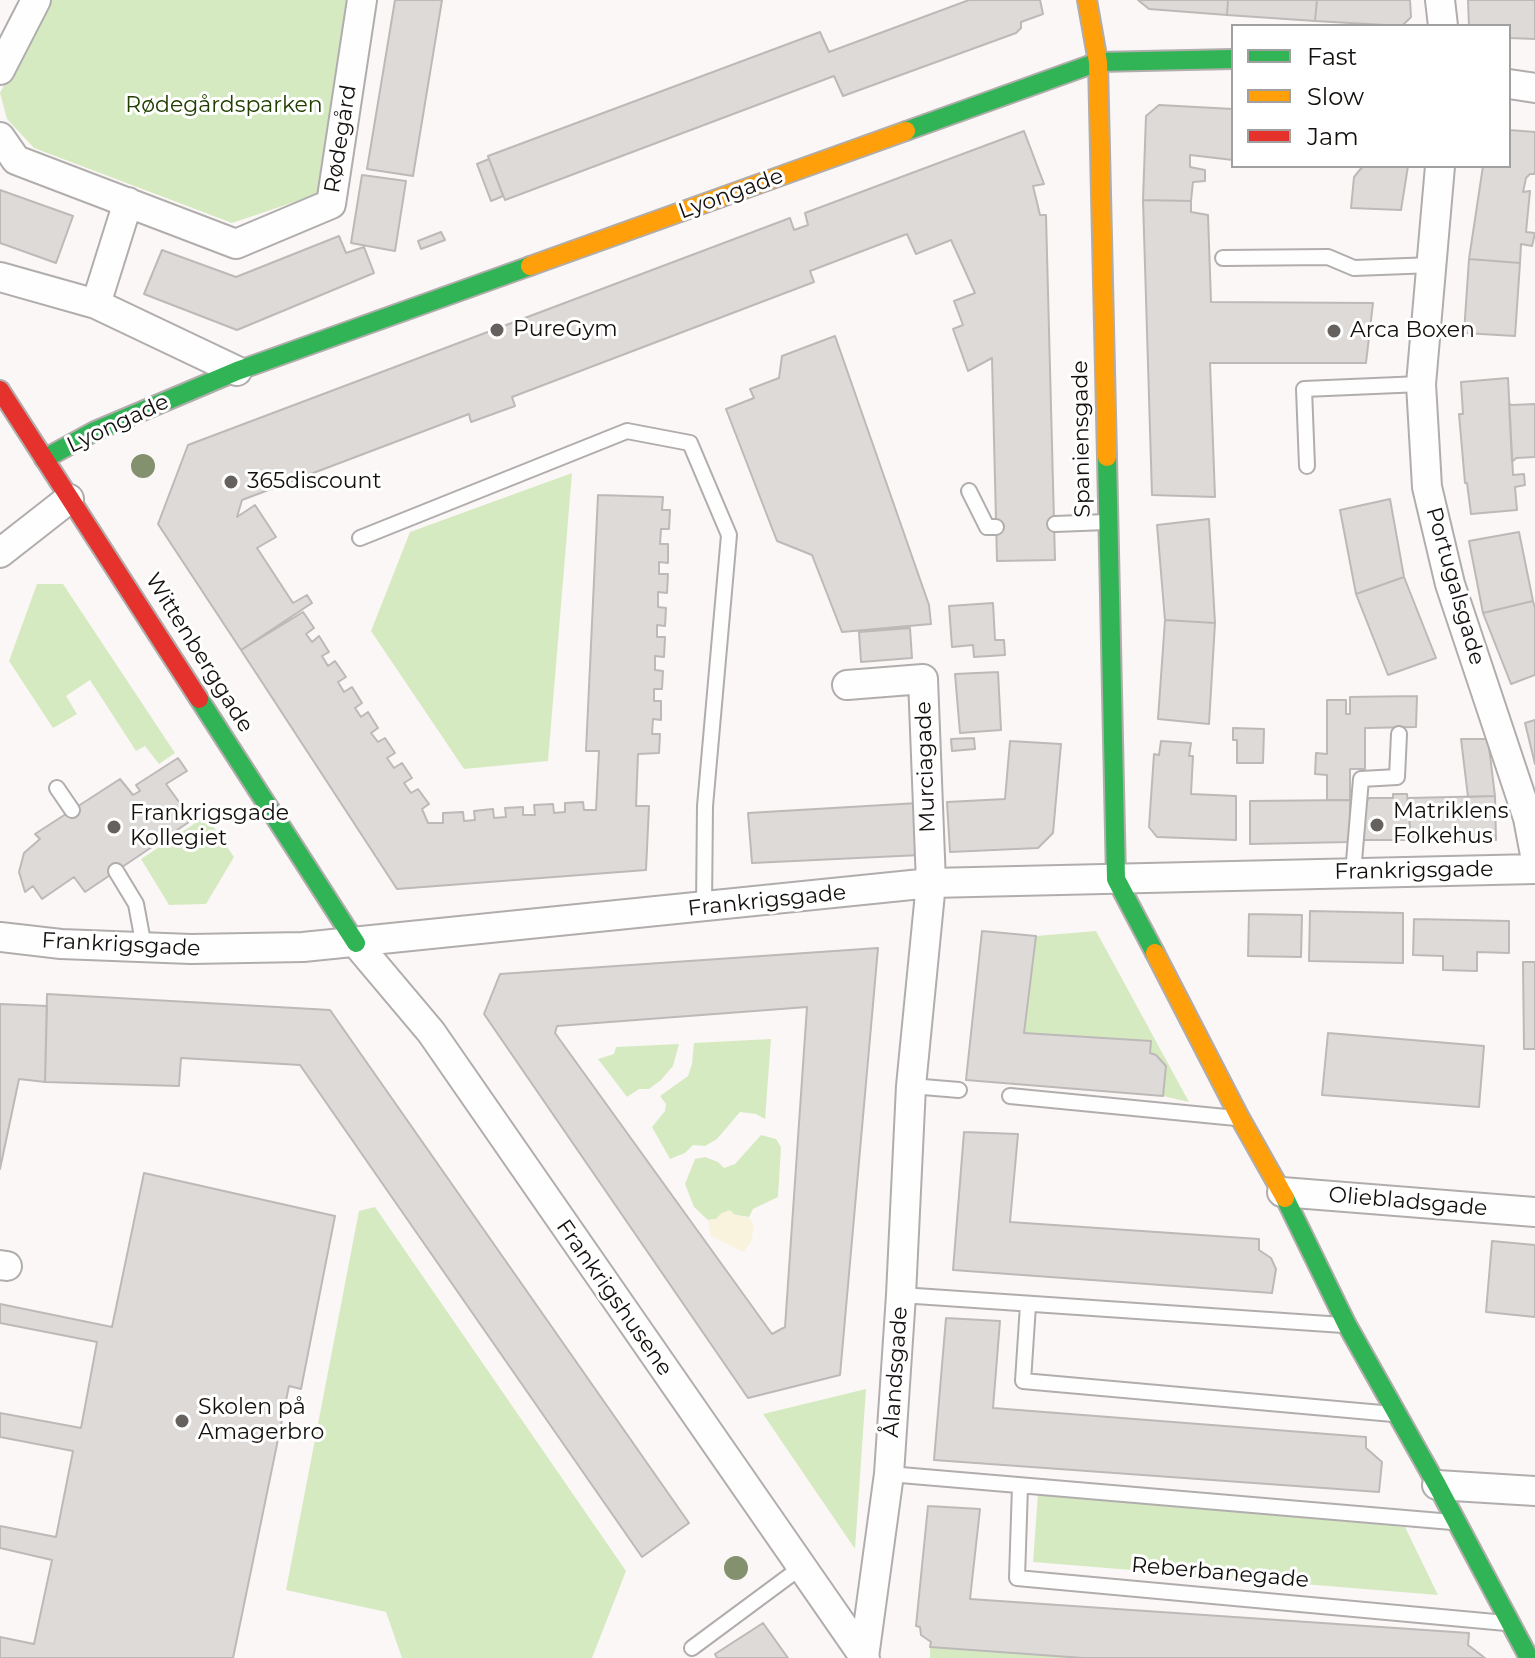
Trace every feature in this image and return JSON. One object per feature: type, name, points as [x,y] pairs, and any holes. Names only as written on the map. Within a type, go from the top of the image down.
[{"type":"street","points":[[0,70],[36,0]]},
{"type":"street","name":"Rødegård","points":[[0,137],[16,160],[236,244],[331,204],[362,0]]},
{"type":"street","name":"Spaniensgade","points":[[1087,0],[1098,62],[1116,879]]},
{"type":"street","points":[[1440,0],[1443,24]]},
{"type":"street","name":"Lyongade","points":[[44,459],[95,431],[237,371],[1098,62],[1231,59]]},
{"type":"street","points":[[1511,84],[1535,88]]},
{"type":"street","name":"Portugalsgade","points":[[1440,168],[1421,384],[1427,487],[1450,584],[1528,818],[1535,855]]},
{"type":"street","points":[[96,304],[128,202]]},
{"type":"street","points":[[0,277],[96,304],[237,371]]},
{"type":"street","name":"Wittenberggade","points":[[0,390],[356,943]]},
{"type":"street","points":[[6,542],[69,499]]},
{"type":"street","name":"Murciagade","points":[[847,685],[923,679],[931,883]]},
{"type":"street","name":"Frankrigsgade","points":[[0,937],[61,944],[219,949],[356,943],[931,883],[1535,869]]},
{"type":"street","points":[[1116,879],[1240,1118],[1282,1192],[1347,1325],[1529,1658]]},
{"type":"street","name":"Ålandsgade","points":[[864,1658],[875,1595],[889,1474],[911,1086],[931,883]]},
{"type":"street","name":"Frankrigshusene","points":[[356,943],[431,1032],[864,1658]]},
{"type":"street","name":"Oliebladsgade","points":[[1282,1192],[1535,1212]]},
{"type":"street","points":[[1437,1485],[1535,1491]]},
{"type":"lane","points":[[1223,258],[1328,257],[1354,268],[1433,265]]},
{"type":"lane","points":[[1307,466],[1304,389],[1421,384]]},
{"type":"lane","points":[[360,538],[627,431],[690,443],[729,535],[705,806],[704,907]]},
{"type":"lane","points":[[969,491],[987,527],[996,527]]},
{"type":"lane","points":[[1055,524],[1108,522]]},
{"type":"lane","points":[[1353,873],[1361,779],[1397,777],[1399,734]]},
{"type":"lane","points":[[57,788],[72,810]]},
{"type":"lane","points":[[116,871],[136,904],[144,947]]},
{"type":"lane","points":[[911,1086],[959,1090]]},
{"type":"lane","points":[[1010,1096],[1240,1118]]},
{"type":"lane","points":[[901,1295],[1347,1325]]},
{"type":"lane","points":[[1028,1305],[1023,1381],[1397,1415]]},
{"type":"lane","points":[[889,1474],[1457,1522]]},
{"type":"lane","name":"Reberbanegade","points":[[1020,1486],[1017,1578],[1510,1623]]},
{"type":"lane","points":[[692,1648],[800,1568]]},
{"type":"green space","name":"Rødegårdsparken","points":[[47,0],[350,0],[318,194],[232,223],[34,148],[7,119],[0,93]]},
{"type":"green space","points":[[572,473],[548,761],[464,769],[371,631],[410,532]]},
{"type":"green space","points":[[37,584],[63,584],[175,753],[159,764],[145,746],[136,751],[90,680],[66,696],[77,714],[53,728],[9,661]]},
{"type":"green space","points":[[206,816],[234,857],[206,904],[169,905],[141,859]]},
{"type":"green space","points":[[1096,931],[1189,1102],[1163,1096],[1166,1066],[1150,1053],[1150,1041],[1024,1033],[1036,936]]},
{"type":"green space","points":[[771,1039],[765,1119],[740,1112],[717,1139],[705,1146],[693,1145],[685,1153],[670,1159],[652,1127],[665,1111],[666,1104],[660,1096],[688,1076],[694,1043]]},
{"type":"green space","points":[[679,1044],[673,1066],[661,1080],[649,1089],[639,1089],[627,1097],[598,1059],[614,1054],[616,1047]]},
{"type":"green space","points":[[761,1135],[776,1139],[781,1147],[778,1197],[753,1209],[749,1217],[722,1213],[716,1219],[708,1220],[694,1207],[685,1184],[695,1159],[705,1157],[724,1168],[735,1164]]},
{"type":"green space","points":[[375,1207],[626,1571],[592,1658],[402,1658],[386,1612],[286,1590],[359,1211]]},
{"type":"green space","points":[[866,1389],[855,1549],[763,1414]]},
{"type":"green space","points":[[1038,1494],[1405,1527],[1438,1595],[1033,1562]]},
{"type":"green space","points":[[930,1647],[1083,1658],[930,1658]]},
{"type":"sand","points":[[730,1210],[736,1216],[749,1217],[754,1226],[751,1242],[743,1252],[711,1236],[708,1220],[716,1219]]},
{"type":"building","points":[[395,0],[442,0],[413,176],[367,169]]},
{"type":"building","points":[[969,0],[1040,0],[1043,14],[1021,22],[1021,28],[1016,33],[843,96],[834,76],[505,200],[488,156],[820,32],[829,52]]},
{"type":"building","points":[[1138,0],[1228,0],[1227,15],[1149,9]]},
{"type":"building","points":[[1228,0],[1317,0],[1315,21],[1227,15]]},
{"type":"building","points":[[1317,0],[1410,0],[1411,17],[1404,24],[1315,21]]},
{"type":"building","points":[[1468,0],[1535,0],[1535,39],[1511,38],[1511,24],[1469,24]]},
{"type":"building","points":[[1159,105],[1231,109],[1231,160],[1190,155],[1190,167],[1205,170],[1205,181],[1193,182],[1191,201],[1143,200],[1146,116]]},
{"type":"building","points":[[1511,130],[1535,132],[1535,174],[1526,178],[1523,192],[1530,191],[1526,232],[1535,233],[1532,246],[1521,244],[1520,263],[1469,259],[1483,168],[1511,168]]},
{"type":"building","points":[[1024,131],[1044,184],[1033,186],[1040,215],[1046,215],[1055,560],[997,561],[992,358],[968,371],[953,329],[963,325],[954,301],[975,293],[951,240],[916,254],[907,234],[810,271],[814,282],[512,397],[515,406],[471,422],[469,414],[242,500],[237,517],[255,505],[276,537],[257,548],[293,603],[307,595],[312,603],[241,650],[158,524],[188,445],[790,218],[794,230],[808,225],[805,213]]},
{"type":"building","points":[[489,159],[503,196],[491,201],[477,164]]},
{"type":"building","points":[[1361,168],[1408,168],[1401,210],[1351,208],[1354,177]]},
{"type":"building","points":[[362,175],[406,181],[395,251],[351,243]]},
{"type":"building","points":[[0,190],[73,216],[56,263],[0,243]]},
{"type":"building","points":[[1143,200],[1191,201],[1191,212],[1208,215],[1211,302],[1373,303],[1366,363],[1210,363],[1215,497],[1152,495]]},
{"type":"building","points":[[441,232],[445,240],[421,249],[418,241]]},
{"type":"building","points":[[339,236],[346,253],[364,247],[374,273],[237,330],[144,294],[162,250],[236,277]]},
{"type":"building","points":[[1469,259],[1520,263],[1515,336],[1464,333]]},
{"type":"building","points":[[835,336],[929,605],[931,624],[842,632],[812,555],[777,541],[726,409],[754,398],[750,389],[779,378],[782,356]]},
{"type":"building","points":[[1508,378],[1513,475],[1524,474],[1525,485],[1515,487],[1517,510],[1471,514],[1459,414],[1463,414],[1461,382]]},
{"type":"building","points":[[1509,403],[1535,404],[1535,457],[1516,458],[1512,462]]},
{"type":"building","points":[[598,495],[663,497],[662,510],[670,510],[669,529],[661,529],[660,544],[668,544],[668,563],[659,562],[659,574],[668,574],[667,593],[658,592],[658,607],[666,608],[665,626],[657,625],[657,637],[665,637],[664,657],[655,656],[655,670],[663,671],[662,689],[654,689],[654,701],[661,701],[661,720],[653,719],[652,734],[660,734],[659,753],[638,754],[636,806],[649,806],[646,870],[397,889],[241,650],[303,612],[314,628],[306,634],[312,642],[319,636],[329,652],[322,656],[328,666],[335,661],[346,677],[338,682],[344,692],[352,687],[362,703],[355,708],[361,717],[368,712],[378,728],[371,733],[378,742],[385,738],[395,753],[387,758],[394,768],[402,763],[412,778],[404,783],[411,793],[418,789],[429,804],[422,809],[428,823],[443,823],[443,813],[463,812],[464,821],[475,820],[474,811],[493,809],[494,818],[506,817],[505,808],[523,807],[523,815],[535,815],[534,805],[553,804],[554,813],[565,812],[565,803],[583,802],[584,810],[596,810],[599,751],[586,751]]},
{"type":"building","points":[[1390,499],[1404,577],[1356,594],[1340,510]]},
{"type":"building","points":[[1209,519],[1215,623],[1165,620],[1157,525]]},
{"type":"building","points":[[1519,532],[1533,601],[1483,613],[1469,541]]},
{"type":"building","points":[[1404,577],[1436,658],[1388,675],[1356,594]]},
{"type":"building","points":[[1533,601],[1535,675],[1511,684],[1483,613]]},
{"type":"building","points":[[993,603],[995,640],[1004,640],[1005,655],[974,657],[973,645],[952,647],[949,606]]},
{"type":"building","points":[[1165,620],[1215,623],[1209,724],[1158,719]]},
{"type":"building","points":[[910,628],[912,658],[861,662],[859,632]]},
{"type":"building","points":[[998,672],[1001,730],[960,733],[955,674]]},
{"type":"building","points":[[1417,696],[1416,727],[1365,728],[1365,769],[1350,769],[1350,800],[1327,800],[1327,775],[1315,774],[1316,753],[1327,754],[1327,700],[1346,700],[1346,714],[1350,714],[1350,697]]},
{"type":"building","points":[[1535,720],[1535,764],[1525,723]]},
{"type":"building","points":[[1233,728],[1264,729],[1263,763],[1237,763],[1237,740],[1233,740]]},
{"type":"building","points":[[974,738],[975,749],[952,751],[951,739]]},
{"type":"building","points":[[1461,739],[1488,739],[1495,796],[1468,797]]},
{"type":"building","points":[[1010,741],[1061,744],[1053,833],[1038,848],[950,852],[947,802],[1005,799]]},
{"type":"building","points":[[1161,741],[1191,743],[1191,794],[1236,796],[1236,840],[1157,837],[1149,827],[1154,754],[1159,755]]},
{"type":"building","name":"Frankrigsgade Kollegiet","points":[[178,758],[187,771],[166,784],[192,820],[85,892],[74,877],[42,899],[33,886],[25,892],[19,872],[24,853],[40,839],[35,834],[120,779],[133,795],[140,791],[136,785]]},
{"type":"building","points":[[1393,794],[1407,794],[1411,840],[1363,840],[1365,804],[1369,798],[1393,798]]},
{"type":"building","points":[[1495,796],[1496,840],[1411,840],[1408,798]]},
{"type":"building","points":[[1350,800],[1350,842],[1250,844],[1250,801]]},
{"type":"building","points":[[918,803],[921,855],[752,863],[748,813]]},
{"type":"building","points":[[1310,911],[1403,913],[1403,963],[1309,961]]},
{"type":"building","points":[[1249,914],[1302,915],[1301,957],[1248,956]]},
{"type":"building","points":[[1414,919],[1509,921],[1509,953],[1477,952],[1477,971],[1443,970],[1443,956],[1413,955]]},
{"type":"building","points":[[982,931],[1036,936],[1024,1033],[1151,1041],[1150,1053],[1166,1066],[1163,1096],[966,1080]]},
{"type":"building","points":[[878,948],[840,1375],[748,1398],[484,1014],[500,974]],"holes":[[[807,1007],[785,1327],[772,1334],[555,1033],[557,1026]]]},
{"type":"building","points":[[1523,962],[1535,962],[1535,1049],[1524,1049]]},
{"type":"building","points":[[47,994],[330,1010],[689,1523],[642,1557],[300,1065],[181,1058],[179,1086],[45,1082]]},
{"type":"building","points":[[0,1004],[47,1006],[45,1082],[19,1079],[0,1169]]},
{"type":"building","points":[[1328,1033],[1484,1046],[1479,1107],[1322,1095]]},
{"type":"building","points":[[964,1132],[1018,1134],[1010,1222],[1259,1239],[1259,1250],[1271,1258],[1276,1269],[1272,1293],[953,1270]]},
{"type":"building","name":"Skolen på Amagerbro","points":[[144,1173],[335,1216],[301,1389],[289,1386],[233,1658],[0,1658],[0,1637],[34,1644],[52,1560],[0,1548],[0,1526],[56,1537],[73,1451],[0,1437],[0,1413],[81,1428],[97,1342],[0,1323],[0,1304],[112,1327]]},
{"type":"building","points":[[1492,1241],[1535,1245],[1535,1317],[1486,1312]]},
{"type":"building","points":[[946,1318],[1000,1321],[993,1408],[1366,1437],[1366,1448],[1382,1462],[1379,1492],[934,1460]]},
{"type":"building","points":[[928,1506],[980,1509],[970,1599],[1469,1633],[1468,1645],[1485,1658],[1083,1658],[930,1647],[931,1642],[921,1635],[920,1627],[916,1626]]},
{"type":"building","points":[[763,1623],[788,1658],[717,1658],[715,1654]]},
{"type":"traffic: fast","points":[[906,131],[1098,62],[1231,59]]},
{"type":"traffic: fast","points":[[44,459],[95,431],[237,371],[530,266]]},
{"type":"traffic: fast","points":[[1107,457],[1116,879],[1155,953]]},
{"type":"traffic: fast","points":[[199,699],[356,943]]},
{"type":"traffic: fast","points":[[1285,1198],[1347,1325],[1529,1658]]},
{"type":"traffic: slow","points":[[1087,0],[1098,62],[1107,457]]},
{"type":"traffic: slow","points":[[530,266],[906,131]]},
{"type":"traffic: slow","points":[[1155,953],[1285,1198]]},
{"type":"traffic: jam","points":[[0,390],[199,699]]},
{"type":"place","name":"PureGym","points":[[497,330]]},
{"type":"place","name":"Arca Boxen","points":[[1334,331]]},
{"type":"place","name":"365discount","points":[[231,482]]},
{"type":"place","name":"Matriklens Folkehus","points":[[1377,825]]},
{"type":"place","name":"Frankrigsgade Kollegiet","points":[[114,827]]},
{"type":"place","name":"Skolen på Amagerbro","points":[[182,1421]]}]
